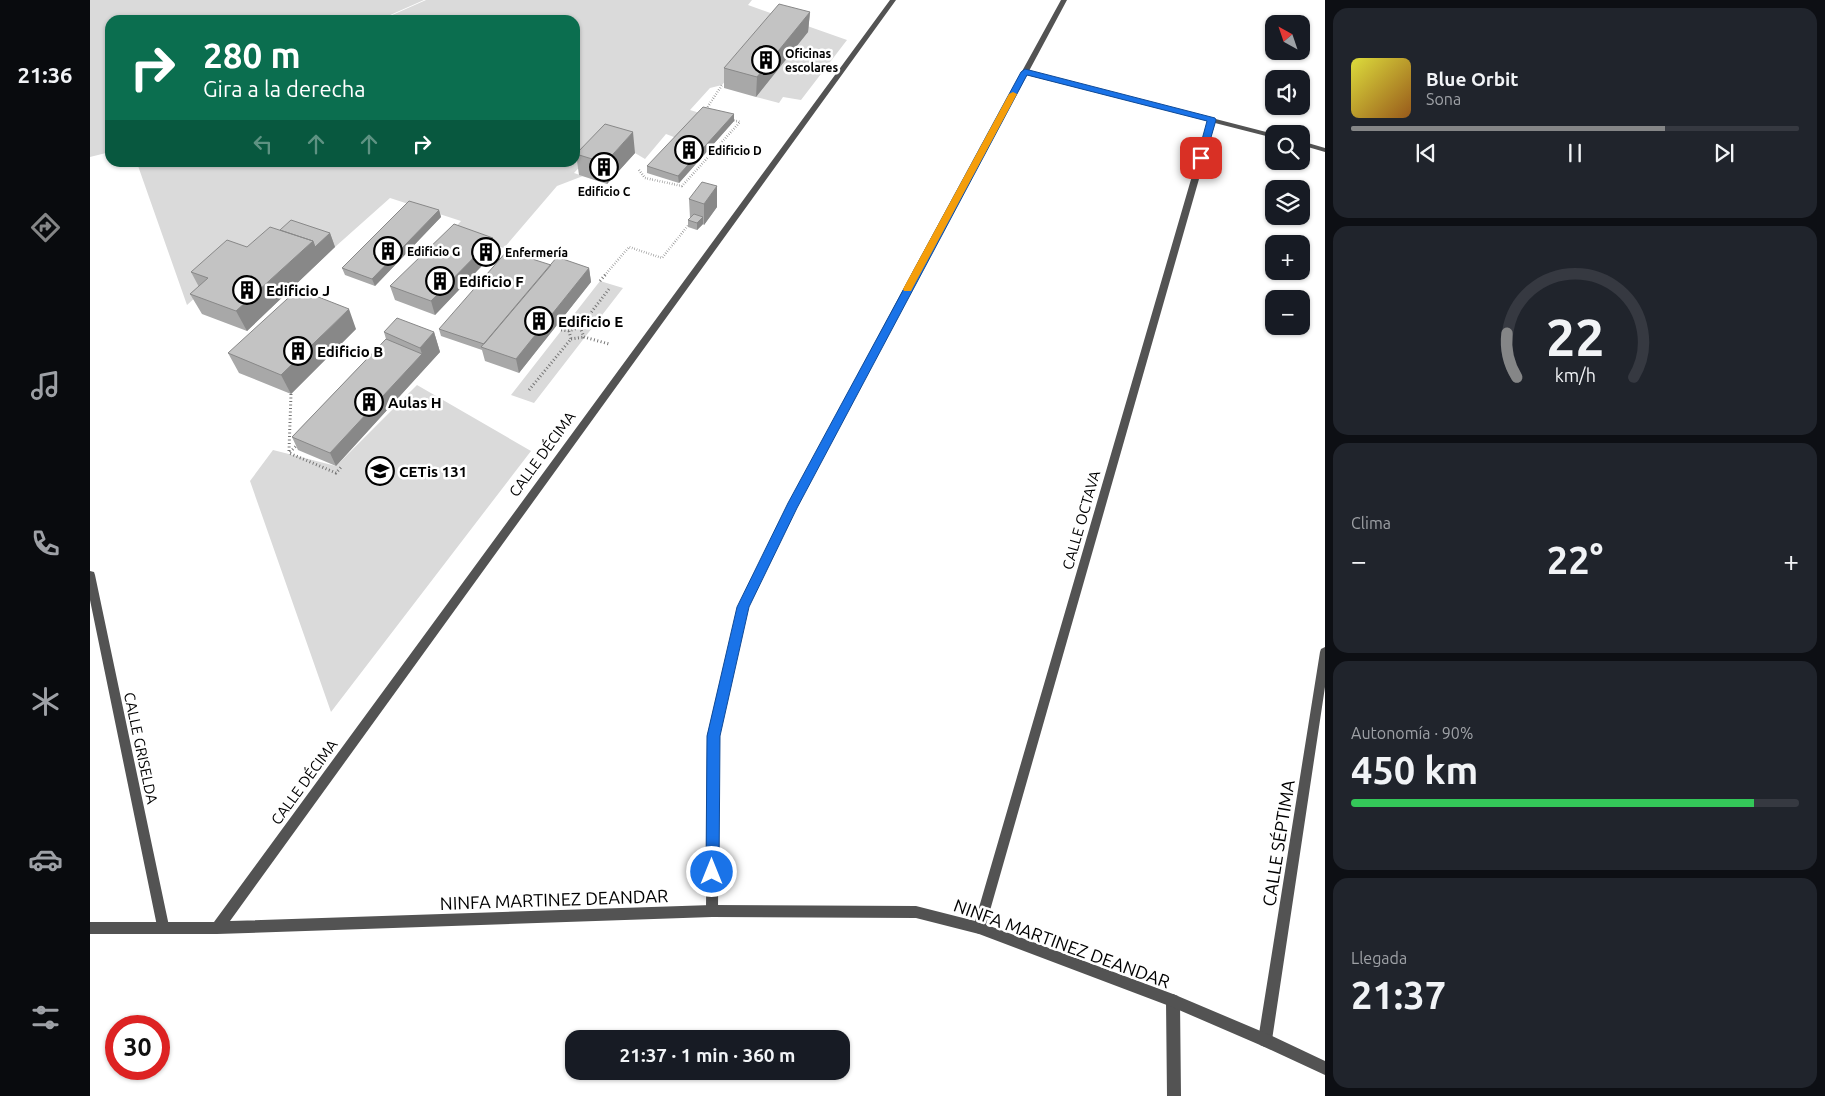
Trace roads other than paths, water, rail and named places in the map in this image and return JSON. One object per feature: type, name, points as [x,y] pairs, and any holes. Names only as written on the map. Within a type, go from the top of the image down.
[{"type":"street","name":"CALLE DÉCIMA","points":[[217,928],[892,0]]},
{"type":"street","points":[[712,911],[713,736],[743,607],[792,507],[1064,0]]},
{"type":"street","points":[[1025,72],[1265,134]]},
{"type":"street","name":"CALLE OCTAVA","points":[[979,928],[1212,120]]},
{"type":"street","points":[[1310,146],[1325,150]]},
{"type":"street","name":"CALLE GRISELDA","points":[[90,575],[163,926]]},
{"type":"street","name":"CALLE SÉPTIMA","points":[[1265,1040],[1325,652]]},
{"type":"street","name":"NINFA MARTINEZ DEANDAR","points":[[90,928],[163,926],[217,928],[712,911],[916,912],[979,928],[1173,1002],[1265,1040],[1325,1068]]},
{"type":"street","points":[[1173,1002],[1174,1096]]},
{"type":"place","name":"Oficinas escolares","points":[[766,60]]},
{"type":"place","name":"Edificio D","points":[[689,150]]},
{"type":"place","name":"Edificio C","points":[[604,167]]},
{"type":"place","name":"Edificio G","points":[[388,251]]},
{"type":"place","name":"Enfermería","points":[[486,252]]},
{"type":"place","name":"Edificio F","points":[[440,281]]},
{"type":"place","name":"Edificio J","points":[[247,290]]},
{"type":"place","name":"Edificio E","points":[[539,321]]},
{"type":"place","name":"Edificio B","points":[[298,351]]},
{"type":"place","name":"Aulas H","points":[[369,402]]},
{"type":"place","name":"CETis 131","points":[[380,471]]}]
